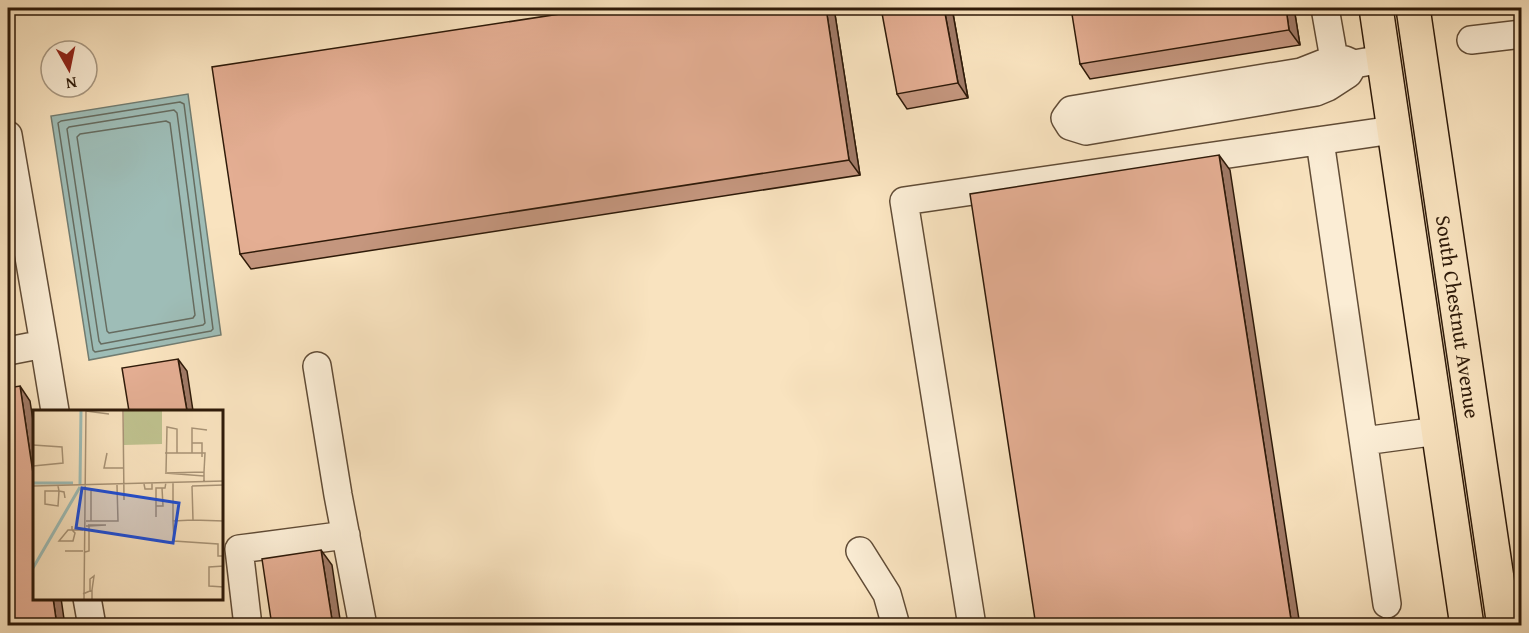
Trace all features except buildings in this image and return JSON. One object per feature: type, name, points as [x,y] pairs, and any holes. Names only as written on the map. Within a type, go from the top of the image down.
[{"type":"main road","name":"South Chestnut Avenue","points":[[1376,8],[1357,61],[1393,130],[1467,626]]},
{"type":"main road","name":"South Chestnut Avenue","points":[[1413,8],[1504,626]]},
{"type":"lane","points":[[1325,8],[1357,61]]},
{"type":"lane","points":[[1471,40],[1521,34]]},
{"type":"lane","points":[[1357,61],[1348,74],[1316,92],[1086,131],[1070,126],[1065,118],[1071,110],[1357,61]]},
{"type":"lane","points":[[972,626],[904,201],[1393,130]]},
{"type":"lane","points":[[8,135],[55,410]]},
{"type":"lane","points":[[1320,141],[1387,604]]},
{"type":"lane","points":[[8,351],[44,344]]},
{"type":"lane","points":[[317,366],[363,626]]},
{"type":"lane","points":[[1364,441],[1438,431]]},
{"type":"lane","points":[[248,626],[239,549],[346,535]]},
{"type":"lane","points":[[860,551],[887,594],[896,626]]},
{"type":"lane","points":[[87,600],[92,626]]},
{"type":"water","points":[[188,94],[221,335],[89,360],[51,116]]}]
